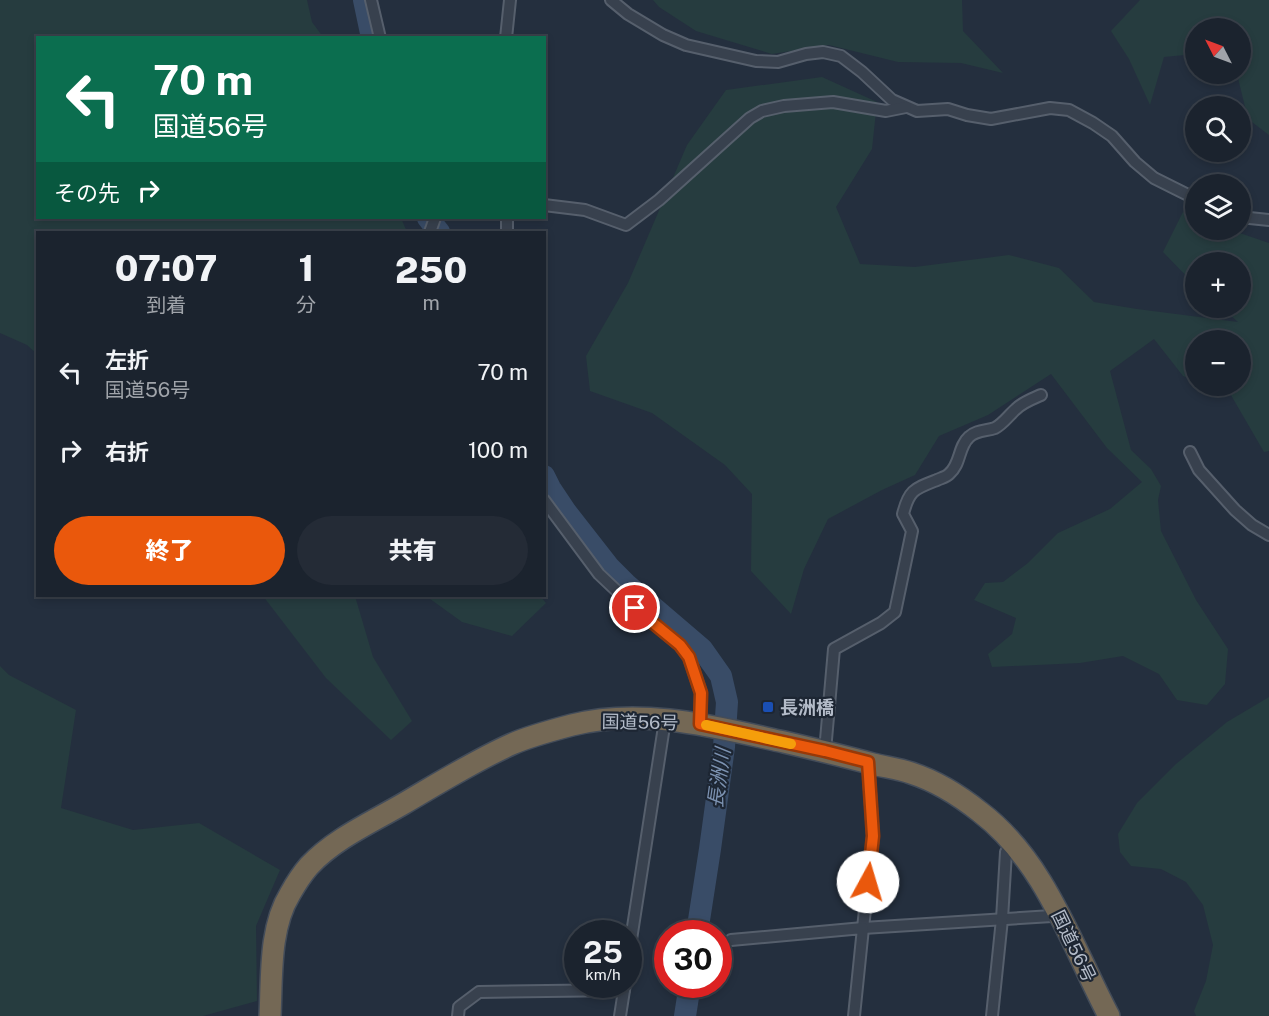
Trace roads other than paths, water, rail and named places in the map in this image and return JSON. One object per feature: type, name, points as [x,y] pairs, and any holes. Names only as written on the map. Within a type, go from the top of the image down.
[{"type":"highway","name":"国道56号","points":[[270,1016],[273,951],[277,927],[288,896],[309,866],[336,843],[474,763],[515,742],[574,724],[616,718],[665,720],[704,725],[825,751],[913,774],[948,790],[982,813],[1013,843],[1038,875],[1109,1016]]},
{"type":"street","points":[[371,0],[380,36]]},
{"type":"street","points":[[506,36],[510,0]]},
{"type":"street","points":[[611,0],[654,30],[686,45],[756,61],[778,62],[823,52],[841,56],[892,100],[917,111],[948,109],[991,118],[1050,108],[1069,110],[1112,136],[1135,162],[1154,178],[1185,194]]},
{"type":"street","points":[[546,205],[585,210],[626,225],[659,200],[750,118],[762,111],[784,106],[833,102],[886,111],[906,107]]},
{"type":"street","points":[[1251,218],[1269,220]]},
{"type":"street","points":[[825,751],[834,649],[881,623],[895,612],[912,531],[903,514],[907,499],[912,492],[953,471],[969,437],[994,428],[1025,402],[1041,395]]},
{"type":"street","points":[[1190,452],[1199,470],[1235,510],[1252,525],[1269,535]]},
{"type":"street","points":[[546,503],[599,574],[635,608],[680,645],[689,657],[701,693],[704,725]]},
{"type":"street","points":[[634,920],[665,720]]},
{"type":"street","points":[[855,1016],[873,836],[868,762]]},
{"type":"street","points":[[992,1016],[1006,852],[1013,843]]},
{"type":"street","points":[[732,940],[863,928],[1052,916],[1058,911]]},
{"type":"street","points":[[458,1016],[459,1007],[479,992],[564,989]]},
{"type":"street","points":[[620,1016],[622,998]]},
{"type":"waterway","name":"長洲川","points":[[364,0],[372,36]]},
{"type":"waterway","name":"長洲川","points":[[429,219],[438,231]]},
{"type":"waterway","name":"長洲川","points":[[546,480],[566,512],[609,567],[702,649],[721,676],[727,702],[724,747],[699,920]]},
{"type":"waterway","name":"長洲川","points":[[685,1016],[688,998]]},
{"type":"place","name":"長洲橋","points":[[768,707]]}]
